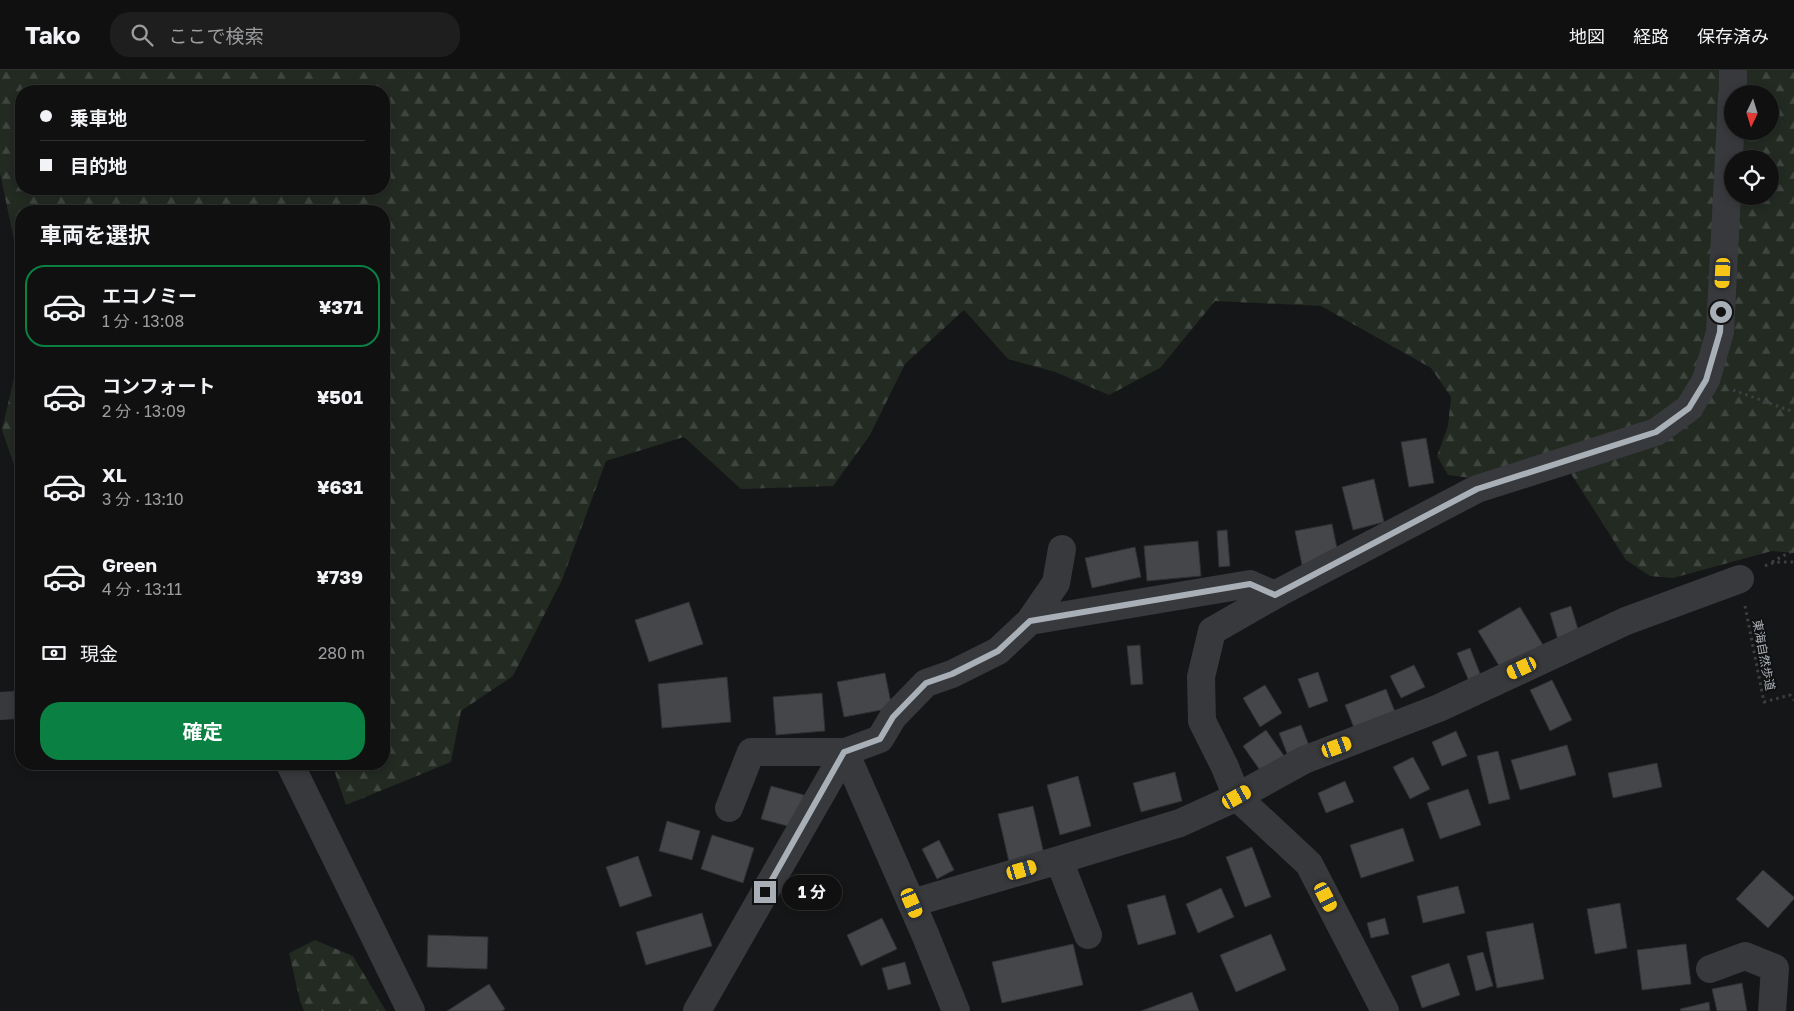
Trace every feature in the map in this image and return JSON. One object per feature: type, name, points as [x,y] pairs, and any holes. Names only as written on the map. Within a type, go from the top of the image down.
[{"type":"street","points":[[1733,70],[1733,85]]},
{"type":"street","points":[[1385,1011],[1309,864],[1237,797],[1225,767],[1202,721],[1201,677],[1212,631],[1275,595],[1477,489],[1656,432],[1689,408],[1706,380],[1720,332],[1731,140]]},
{"type":"street","points":[[729,808],[751,752],[844,752],[880,739],[893,717],[926,683],[952,674],[998,651],[1030,621],[1056,583],[1062,548]]},
{"type":"street","points":[[912,903],[1180,823],[1237,797],[1304,760],[1439,708],[1626,621],[1740,579]]},
{"type":"street","points":[[1030,621],[1250,584],[1275,595]]},
{"type":"street","points":[[0,706],[15,705]]},
{"type":"street","points":[[844,752],[912,903],[956,1011]]},
{"type":"street","points":[[697,1011],[844,752]]},
{"type":"street","points":[[293,770],[411,1011]]},
{"type":"street","points":[[1059,860],[1088,935]]},
{"type":"street","points":[[1710,969],[1745,956],[1775,968],[1772,1011]]},
{"type":"path","points":[[1706,380],[1794,412]]},
{"type":"path","points":[[1794,550],[1769,564],[1794,562]]},
{"type":"path","name":"東海自然歩道","points":[[1740,579],[1764,702],[1790,695],[1794,700]]},
{"type":"green space","points":[[0,70],[1794,70],[1794,553],[1772,551],[1673,578],[1650,576],[1626,560],[1568,469],[1479,479],[1448,475],[1437,456],[1448,426],[1451,397],[1431,368],[1321,306],[1215,301],[1160,368],[1109,395],[1055,372],[1008,359],[964,310],[905,364],[870,435],[833,486],[741,489],[684,437],[606,461],[562,580],[513,676],[461,711],[451,762],[346,805],[334,770],[390,770],[390,205],[15,205],[15,245],[0,173]]},
{"type":"green space","points":[[15,373],[15,468],[2,430]]},
{"type":"green space","points":[[315,940],[353,956],[386,1011],[304,1011],[289,953]]},
{"type":"building","points":[[1426,438],[1434,483],[1409,487],[1401,442]]},
{"type":"building","points":[[1374,479],[1384,522],[1353,530],[1342,487]]},
{"type":"building","points":[[1332,524],[1339,558],[1302,565],[1295,531]]},
{"type":"building","points":[[1227,530],[1230,566],[1219,567],[1217,531]]},
{"type":"building","points":[[1198,541],[1201,576],[1147,581],[1144,546]]},
{"type":"building","points":[[1135,547],[1141,577],[1092,588],[1085,558]]},
{"type":"building","points":[[689,602],[703,644],[649,662],[635,620]]},
{"type":"building","points":[[1571,606],[1580,636],[1559,643],[1550,613]]},
{"type":"building","points":[[1520,607],[1543,645],[1501,669],[1478,631]]},
{"type":"building","points":[[1140,645],[1143,684],[1131,685],[1127,646]]},
{"type":"building","points":[[1470,648],[1483,681],[1471,686],[1457,653]]},
{"type":"building","points":[[1414,665],[1425,687],[1401,698],[1390,676]]},
{"type":"building","points":[[1318,672],[1328,701],[1309,708],[1298,679]]},
{"type":"building","points":[[885,673],[892,708],[844,717],[837,682]]},
{"type":"building","points":[[727,677],[731,722],[662,728],[658,684]]},
{"type":"building","points":[[1552,680],[1572,720],[1550,731],[1530,690]]},
{"type":"building","points":[[1265,685],[1282,713],[1260,727],[1243,698]]},
{"type":"building","points":[[1386,689],[1395,712],[1354,728],[1345,705]]},
{"type":"building","points":[[822,693],[825,731],[776,735],[773,697]]},
{"type":"building","points":[[1301,725],[1310,748],[1288,756],[1279,733]]},
{"type":"building","points":[[1266,730],[1287,760],[1264,776],[1243,746]]},
{"type":"building","points":[[1456,731],[1467,756],[1442,766],[1432,742]]},
{"type":"building","points":[[1567,745],[1576,775],[1520,790],[1511,760]]},
{"type":"building","points":[[1498,751],[1510,799],[1489,804],[1477,756]]},
{"type":"building","points":[[1413,757],[1430,789],[1410,799],[1393,767]]},
{"type":"building","points":[[1657,763],[1662,787],[1613,798],[1608,773]]},
{"type":"building","points":[[1175,772],[1182,801],[1141,812],[1133,783]]},
{"type":"building","points":[[1078,776],[1091,826],[1060,835],[1047,785]]},
{"type":"building","points":[[1345,781],[1354,802],[1326,813],[1318,793]]},
{"type":"building","points":[[771,786],[804,795],[795,828],[761,819]]},
{"type":"building","points":[[1468,789],[1481,825],[1440,839],[1427,803]]},
{"type":"building","points":[[1033,806],[1044,854],[1009,862],[998,814]]},
{"type":"building","points":[[667,821],[700,831],[692,860],[659,851]]},
{"type":"building","points":[[1403,828],[1414,861],[1361,878],[1350,845]]},
{"type":"building","points":[[712,835],[754,848],[743,883],[701,869]]},
{"type":"building","points":[[939,840],[954,870],[937,879],[922,849]]},
{"type":"building","points":[[1252,847],[1271,897],[1245,907],[1226,857]]},
{"type":"building","points":[[638,856],[652,896],[620,907],[606,867]]},
{"type":"building","points":[[1763,870],[1794,897],[1768,928],[1736,899]]},
{"type":"building","points":[[1458,886],[1465,913],[1423,923],[1417,896]]},
{"type":"building","points":[[1221,888],[1234,917],[1198,933],[1186,904]]},
{"type":"building","points":[[1165,895],[1176,934],[1138,945],[1127,905]]},
{"type":"building","points":[[1620,903],[1627,948],[1595,954],[1587,909]]},
{"type":"building","points":[[702,913],[712,946],[646,965],[636,932]]},
{"type":"building","points":[[882,918],[897,949],[861,966],[847,935]]},
{"type":"building","points":[[1385,918],[1389,934],[1371,938],[1367,923]]},
{"type":"building","points":[[1533,923],[1544,979],[1497,988],[1486,932]]},
{"type":"building","points":[[1271,934],[1286,970],[1236,992],[1220,955]]},
{"type":"building","points":[[428,935],[488,937],[487,969],[427,967]]},
{"type":"building","points":[[1073,944],[1083,985],[1002,1003],[992,962]]},
{"type":"building","points":[[1686,944],[1691,984],[1642,990],[1637,950]]},
{"type":"building","points":[[1483,952],[1493,986],[1476,991],[1467,956]]},
{"type":"building","points":[[905,962],[911,984],[888,990],[882,968]]},
{"type":"building","points":[[1449,963],[1460,995],[1422,1008],[1411,976]]},
{"type":"building","points":[[1742,983],[1747,1011],[1717,1011],[1712,989]]},
{"type":"building","points":[[489,984],[505,1009],[502,1011],[447,1011]]},
{"type":"building","points":[[1192,992],[1199,1011],[1141,1011]]},
{"type":"building","points":[[1709,1002],[1710,1011],[1681,1011],[1680,1009]]},
{"type":"route","points":[[765,892],[824,791],[844,752],[880,739],[893,717],[926,683],[952,674],[998,651],[1030,621],[1250,584],[1275,595],[1477,489],[1656,432],[1689,408],[1706,380],[1720,332],[1721,312]]}]
